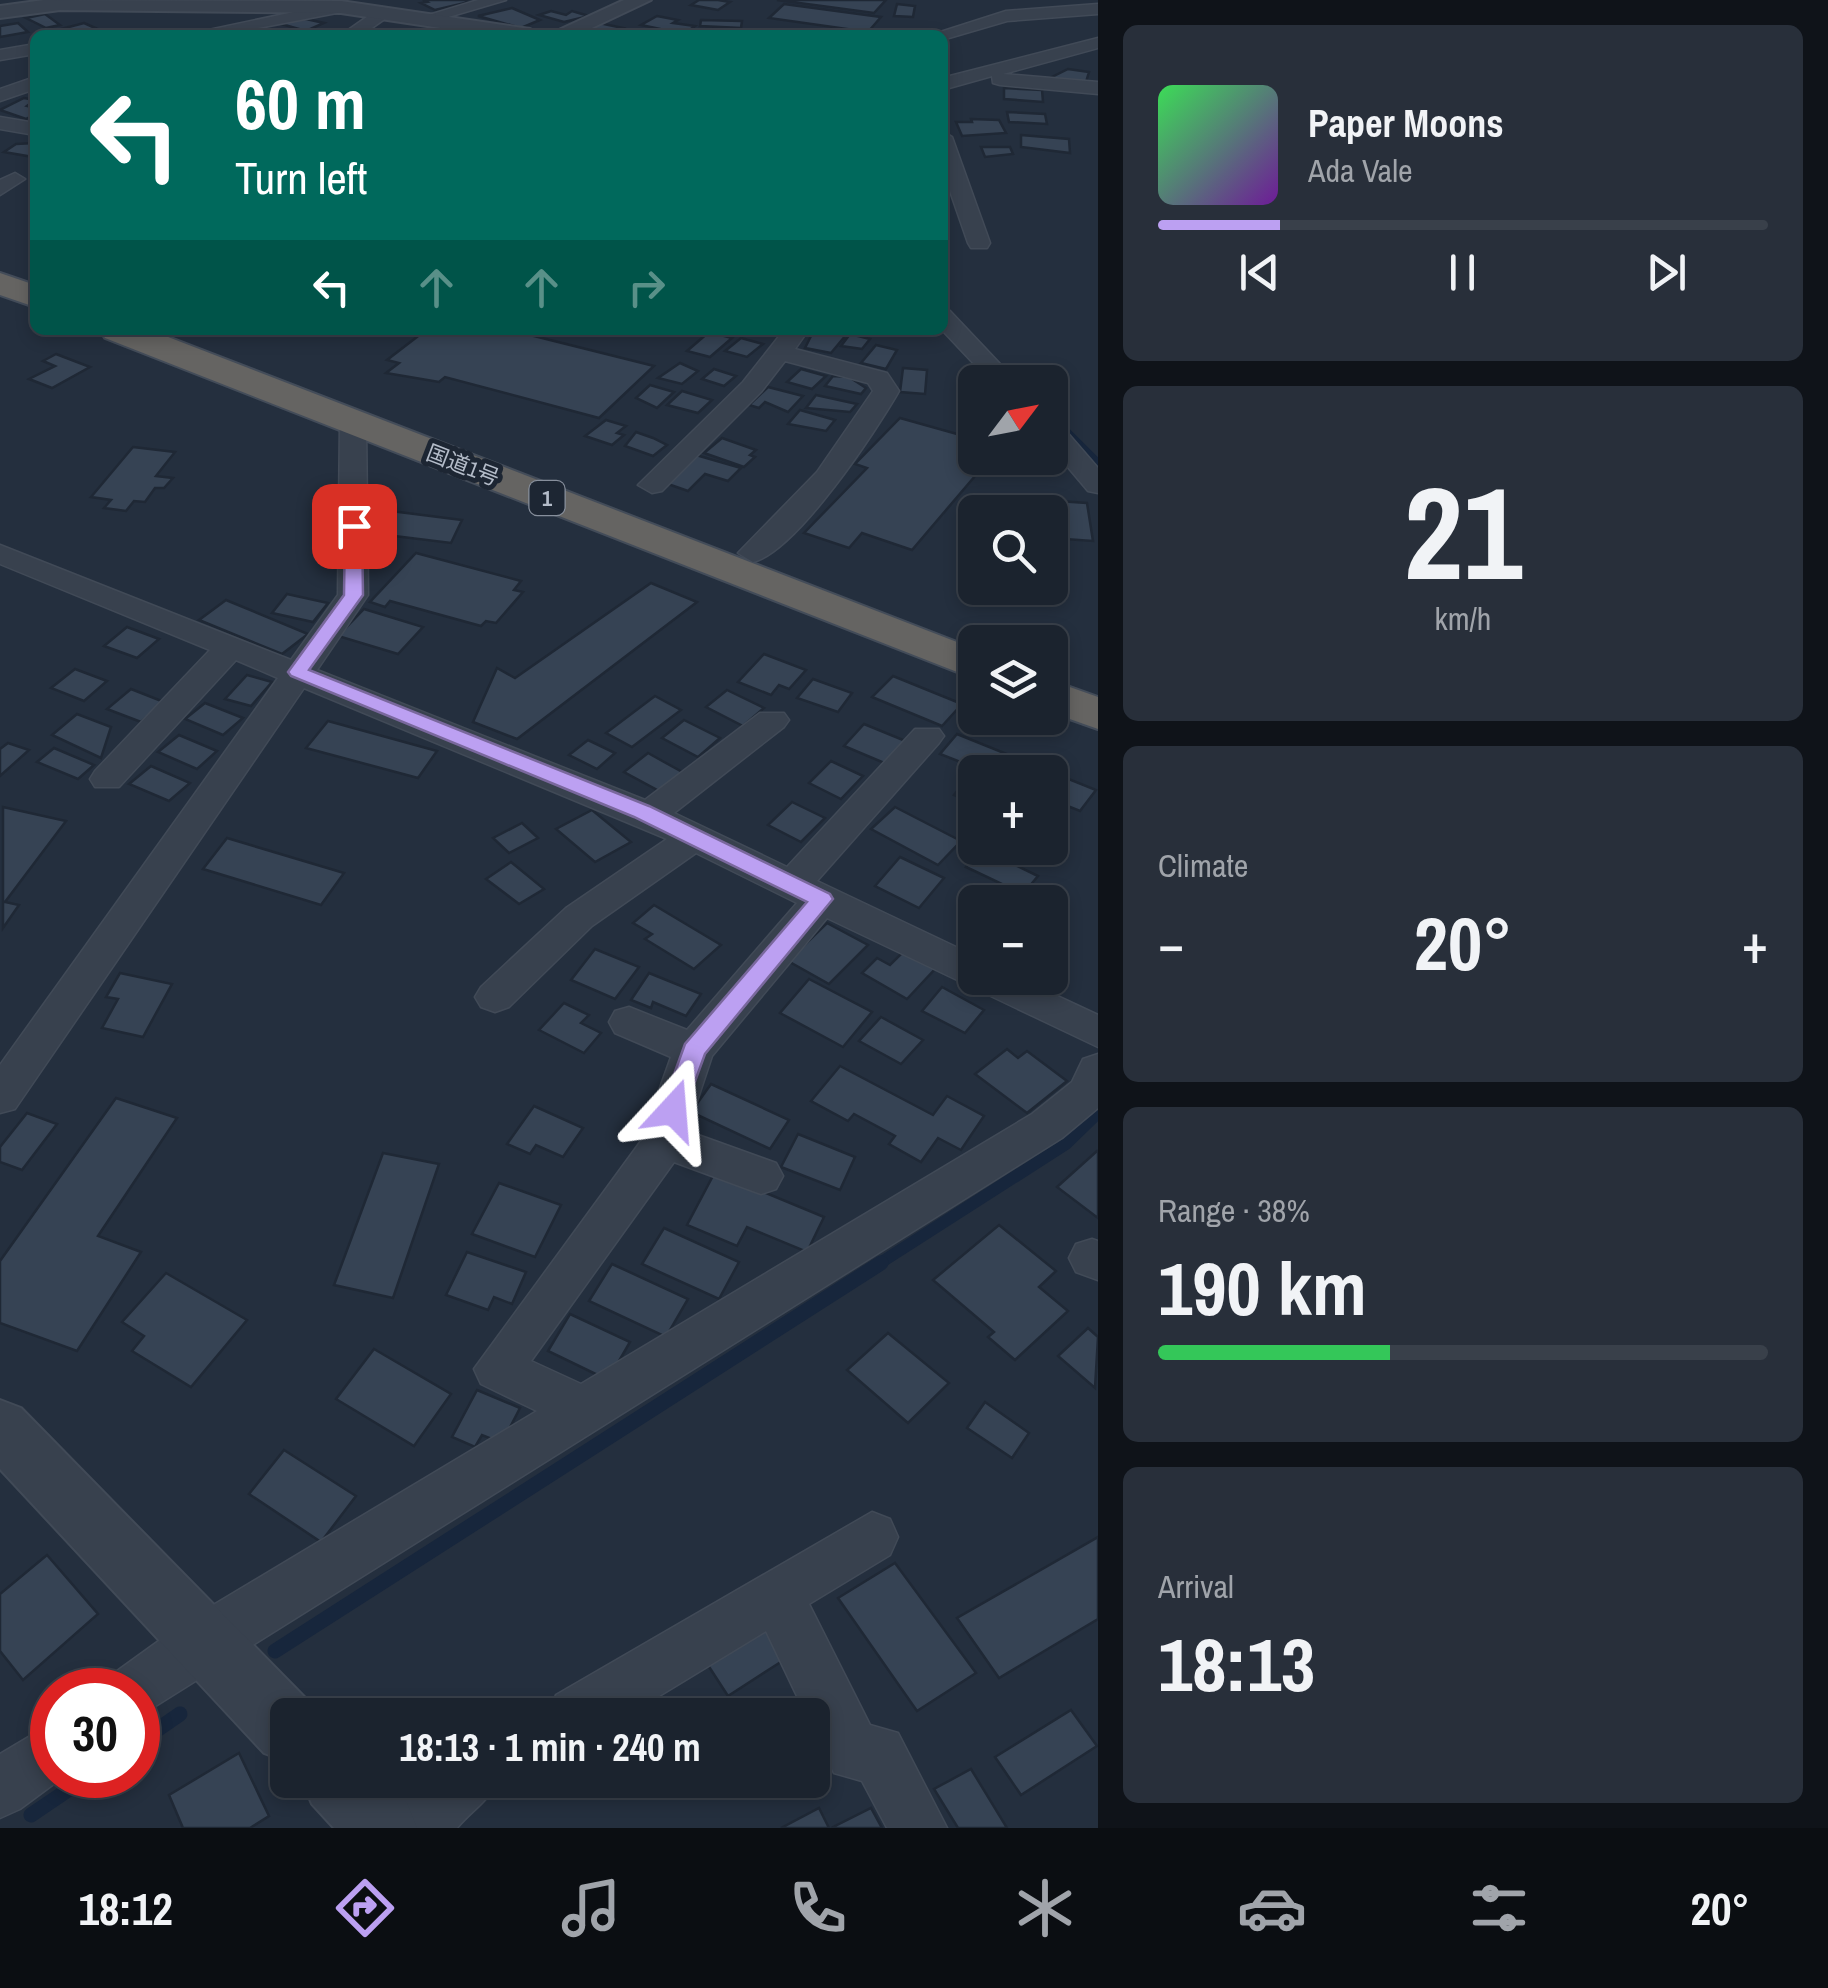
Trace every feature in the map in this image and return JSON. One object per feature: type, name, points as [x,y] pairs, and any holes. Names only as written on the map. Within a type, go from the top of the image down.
[{"type":"highway","points":[[0,261],[30,272]]},
{"type":"highway","points":[[0,283],[30,295]]},
{"type":"highway","name":"国道1号","points":[[131,335],[958,658]]},
{"type":"highway","name":"国道1号","points":[[193,335],[958,631]]},
{"type":"highway","points":[[1068,673],[1098,684]]},
{"type":"highway","points":[[1068,702],[1098,714]]},
{"type":"street","points":[[417,30],[498,0]]},
{"type":"street","points":[[571,30],[642,0]]},
{"type":"street","points":[[984,0],[1006,16]]},
{"type":"street","points":[[0,12],[65,1],[340,7],[499,30]]},
{"type":"street","points":[[220,30],[340,7]]},
{"type":"street","points":[[948,33],[1006,16],[1098,9]]},
{"type":"street","points":[[948,49],[1098,9]]},
{"type":"street","points":[[358,30],[388,11]]},
{"type":"street","points":[[971,76],[1098,43]]},
{"type":"street","points":[[0,55],[30,50]]},
{"type":"street","points":[[0,73],[30,66]]},
{"type":"street","points":[[948,76],[1098,88]]},
{"type":"street","points":[[0,95],[30,85]]},
{"type":"street","points":[[0,123],[30,129]]},
{"type":"street","points":[[948,155],[979,243]]},
{"type":"street","points":[[948,204],[966,205]]},
{"type":"street","points":[[948,322],[989,365]]},
{"type":"street","points":[[652,485],[784,340],[878,378],[886,391],[860,438],[799,512],[753,553]]},
{"type":"street","points":[[0,1097],[354,595],[354,423]]},
{"type":"street","points":[[1068,450],[1098,485]]},
{"type":"street","points":[[0,554],[648,815],[958,965]]},
{"type":"street","points":[[107,779],[230,648]]},
{"type":"street","points":[[648,815],[772,720]]},
{"type":"street","points":[[587,1411],[498,1369],[663,1140],[694,1050],[807,892],[927,736]]},
{"type":"street","points":[[495,997],[579,917],[695,837]]},
{"type":"street","points":[[1021,995],[1098,1032]]},
{"type":"street","points":[[629,1022],[694,1050]]},
{"type":"street","points":[[160,1673],[204,1641],[587,1411],[1047,1126],[1089,1092],[1098,1070]]},
{"type":"street","points":[[663,1140],[761,1176]]},
{"type":"street","points":[[0,1427],[270,1710]]},
{"type":"street","points":[[604,1698],[872,1537]]},
{"type":"street","points":[[776,1594],[854,1753],[878,1753],[918,1828]]},
{"type":"street","points":[[0,1789],[30,1766]]},
{"type":"street","points":[[353,1798],[382,1828]]},
{"type":"street","points":[[419,1828],[444,1798]]},
{"type":"building","points":[[423,0],[469,2],[435,10],[421,3],[427,2]]},
{"type":"building","points":[[699,0],[730,2],[718,10],[691,5]]},
{"type":"building","points":[[777,0],[886,0],[874,13]]},
{"type":"building","points":[[784,4],[881,17],[870,30],[769,18]]},
{"type":"building","points":[[897,4],[915,6],[913,17],[894,16]]},
{"type":"building","points":[[512,8],[540,20],[521,28],[478,16]]},
{"type":"building","points":[[551,11],[589,16],[564,22],[539,15]]},
{"type":"building","points":[[45,14],[60,25],[46,28],[26,18]]},
{"type":"building","points":[[657,16],[695,26],[690,30],[665,30],[641,25]]},
{"type":"building","points":[[297,17],[324,23],[308,30],[281,24]]},
{"type":"building","points":[[701,20],[742,21],[741,28],[700,26]]},
{"type":"building","points":[[18,23],[28,32],[0,37],[0,26]]},
{"type":"building","points":[[84,23],[100,30],[63,30]]},
{"type":"building","points":[[599,23],[623,28],[619,30],[587,30]]},
{"type":"building","points":[[1068,69],[1089,72],[1086,82],[1050,78]]},
{"type":"building","points":[[1004,88],[1042,90],[1043,102],[1004,99]]},
{"type":"building","points":[[24,98],[30,99],[30,117],[26,119],[0,110]]},
{"type":"building","points":[[1007,112],[1045,114],[1047,124],[1009,122]]},
{"type":"building","points":[[971,119],[999,120],[1006,133],[962,136],[956,122],[972,122]]},
{"type":"building","points":[[1021,135],[1069,139],[1070,153],[1021,147]]},
{"type":"building","points":[[30,143],[30,156],[4,152],[16,144]]},
{"type":"building","points":[[981,147],[1010,147],[1013,154],[985,157]]},
{"type":"building","points":[[420,335],[530,335],[654,366],[599,418],[445,377],[439,382],[386,373],[399,363],[387,360]]},
{"type":"building","points":[[706,335],[732,338],[710,357],[687,351]]},
{"type":"building","points":[[812,335],[846,335],[831,353],[805,348]]},
{"type":"building","points":[[849,335],[870,339],[862,349],[841,346]]},
{"type":"building","points":[[741,338],[763,344],[747,357],[725,351]]},
{"type":"building","points":[[876,345],[897,350],[886,369],[861,363]]},
{"type":"building","points":[[56,354],[90,367],[52,388],[29,379],[55,366],[43,361]]},
{"type":"building","points":[[680,363],[698,371],[682,384],[658,378]]},
{"type":"building","points":[[903,368],[927,370],[925,394],[900,392]]},
{"type":"building","points":[[714,369],[736,376],[724,386],[702,379]]},
{"type":"building","points":[[801,369],[826,376],[812,389],[787,382]]},
{"type":"building","points":[[833,376],[849,377],[866,388],[861,394],[825,386]]},
{"type":"building","points":[[650,385],[674,392],[657,408],[636,398]]},
{"type":"building","points":[[768,387],[803,396],[788,412],[765,402],[759,408],[749,405]]},
{"type":"building","points":[[682,391],[712,400],[698,413],[667,405]]},
{"type":"building","points":[[816,395],[857,404],[850,412],[806,408]]},
{"type":"building","points":[[800,410],[835,420],[826,431],[788,424]]},
{"type":"building","points":[[900,418],[958,434],[958,475],[976,475],[912,550],[862,533],[849,548],[804,533],[867,468],[855,464]]},
{"type":"building","points":[[606,420],[626,426],[617,433],[624,435],[612,445],[585,436]]},
{"type":"building","points":[[636,432],[667,445],[653,456],[625,446]]},
{"type":"building","points":[[722,438],[756,450],[750,455],[755,457],[744,467],[704,453]]},
{"type":"building","points":[[133,447],[175,452],[156,476],[173,478],[164,488],[155,488],[145,502],[134,501],[126,511],[104,508],[111,500],[91,497]]},
{"type":"building","points":[[696,455],[741,468],[728,481],[705,474],[688,491],[665,483]]},
{"type":"building","points":[[1068,502],[1087,503],[1093,541],[1068,539]]},
{"type":"building","points":[[383,510],[462,520],[451,543],[370,533]]},
{"type":"building","points":[[416,553],[521,581],[514,590],[523,592],[496,623],[486,621],[481,626],[390,601],[385,607],[370,602]]},
{"type":"building","points":[[651,583],[697,602],[517,739],[473,722],[497,668],[515,678]]},
{"type":"building","points":[[287,594],[328,603],[313,622],[272,613]]},
{"type":"building","points":[[226,600],[308,634],[282,654],[199,620]]},
{"type":"building","points":[[364,609],[423,627],[398,654],[338,636]]},
{"type":"building","points":[[127,627],[159,639],[137,658],[104,646]]},
{"type":"building","points":[[764,654],[806,670],[789,689],[779,685],[771,695],[738,682]]},
{"type":"building","points":[[75,669],[107,681],[84,701],[51,688]]},
{"type":"building","points":[[247,675],[272,682],[251,706],[225,699]]},
{"type":"building","points":[[893,676],[958,702],[958,708],[942,726],[872,697]]},
{"type":"building","points":[[813,679],[852,693],[838,712],[797,698]]},
{"type":"building","points":[[131,689],[164,702],[141,722],[107,709]]},
{"type":"building","points":[[727,690],[764,708],[743,726],[706,707]]},
{"type":"building","points":[[655,696],[681,710],[632,747],[606,733]]},
{"type":"building","points":[[205,703],[243,718],[223,735],[185,719]]},
{"type":"building","points":[[77,714],[111,727],[101,758],[52,735]]},
{"type":"building","points":[[684,720],[720,738],[698,757],[662,738]]},
{"type":"building","points":[[328,721],[437,751],[418,778],[306,748]]},
{"type":"building","points":[[864,724],[908,742],[889,765],[844,746]]},
{"type":"building","points":[[957,734],[1009,755],[958,755],[958,761],[940,754]]},
{"type":"building","points":[[179,735],[217,751],[197,769],[158,752]]},
{"type":"building","points":[[588,740],[615,753],[597,769],[569,755]]},
{"type":"building","points":[[8,743],[29,750],[0,776],[0,749]]},
{"type":"building","points":[[54,748],[94,765],[78,779],[37,762]]},
{"type":"building","points":[[648,753],[684,773],[661,792],[624,772]]},
{"type":"building","points":[[831,761],[863,776],[841,799],[809,783]]},
{"type":"building","points":[[151,766],[190,783],[169,801],[129,784]]},
{"type":"building","points":[[1068,779],[1096,790],[1080,811],[1068,806]]},
{"type":"building","points":[[792,802],[825,818],[801,842],[768,825]]},
{"type":"building","points":[[3,807],[66,821],[5,902],[19,905],[3,928]]},
{"type":"building","points":[[895,807],[958,839],[958,844],[938,865],[871,829]]},
{"type":"building","points":[[592,810],[631,842],[595,862],[556,829]]},
{"type":"building","points":[[522,823],[538,838],[509,853],[493,838]]},
{"type":"building","points":[[227,838],[344,873],[321,905],[203,869]]},
{"type":"building","points":[[900,857],[944,878],[919,908],[875,886]]},
{"type":"building","points":[[511,862],[544,889],[519,904],[486,879]]},
{"type":"building","points":[[1015,865],[1038,876],[1030,885],[1004,885],[966,867]]},
{"type":"building","points":[[654,905],[721,945],[694,969],[645,939],[652,934],[633,923]]},
{"type":"building","points":[[827,923],[868,945],[829,984],[788,961]]},
{"type":"building","points":[[595,949],[639,967],[615,999],[571,980]]},
{"type":"building","points":[[903,952],[935,969],[907,999],[862,973],[877,958],[890,965]]},
{"type":"building","points":[[120,973],[172,984],[143,1037],[102,1028],[118,999],[106,997]]},
{"type":"building","points":[[649,973],[701,994],[686,1016],[653,1002],[651,1008],[631,1000]]},
{"type":"building","points":[[809,979],[872,1012],[843,1047],[780,1013]]},
{"type":"building","points":[[942,987],[984,1010],[965,1033],[922,1011]]},
{"type":"building","points":[[564,1003],[589,1015],[581,1023],[601,1033],[584,1053],[539,1030]]},
{"type":"building","points":[[881,1017],[923,1040],[901,1064],[859,1041]]},
{"type":"building","points":[[1007,1049],[1018,1058],[1027,1051],[1067,1081],[1027,1113],[975,1074]]},
{"type":"building","points":[[840,1066],[933,1115],[947,1096],[984,1116],[961,1150],[938,1138],[921,1162],[889,1144],[895,1136],[854,1114],[848,1121],[811,1101]]},
{"type":"building","points":[[711,1084],[789,1120],[770,1149],[691,1112]]},
{"type":"building","points":[[116,1098],[177,1118],[98,1236],[141,1252],[77,1351],[0,1323],[0,1261]]},
{"type":"building","points":[[534,1106],[583,1128],[563,1157],[536,1145],[530,1154],[507,1144]]},
{"type":"building","points":[[27,1113],[57,1124],[22,1170],[0,1162],[0,1147]]},
{"type":"building","points":[[798,1134],[855,1157],[840,1190],[781,1167]]},
{"type":"building","points":[[1098,1152],[1098,1218],[1057,1187]]},
{"type":"building","points":[[383,1153],[439,1164],[393,1298],[334,1285]]},
{"type":"building","points":[[715,1172],[824,1217],[807,1252],[747,1227],[737,1246],[687,1225]]},
{"type":"building","points":[[499,1183],[561,1205],[535,1257],[472,1234]]},
{"type":"building","points":[[999,1225],[1056,1271],[1039,1287],[1068,1311],[1015,1360],[988,1337],[994,1332],[933,1280]]},
{"type":"building","points":[[664,1228],[739,1262],[719,1299],[642,1264]]},
{"type":"building","points":[[467,1252],[526,1272],[512,1304],[494,1297],[488,1310],[446,1295]]},
{"type":"building","points":[[612,1264],[688,1299],[666,1337],[589,1301]]},
{"type":"building","points":[[166,1273],[247,1320],[191,1387],[132,1351],[144,1336],[122,1322]]},
{"type":"building","points":[[570,1314],[630,1342],[608,1380],[548,1351]]},
{"type":"building","points":[[1088,1328],[1098,1337],[1095,1388],[1058,1356]]},
{"type":"building","points":[[888,1333],[949,1383],[908,1423],[847,1370]]},
{"type":"building","points":[[374,1349],[451,1394],[414,1446],[336,1399]]},
{"type":"building","points":[[477,1390],[520,1408],[502,1443],[482,1435],[475,1447],[452,1437]]},
{"type":"building","points":[[985,1402],[1029,1433],[1012,1458],[967,1428]]},
{"type":"building","points":[[284,1450],[356,1496],[321,1542],[249,1494]]},
{"type":"building","points":[[1098,1537],[1098,1619],[999,1678],[957,1618]]},
{"type":"building","points":[[47,1555],[98,1614],[37,1668],[30,1668],[23,1680],[0,1651],[0,1594]]},
{"type":"building","points":[[895,1563],[976,1673],[917,1711],[838,1598]]},
{"type":"building","points":[[762,1621],[787,1658],[728,1696],[704,1659]]},
{"type":"building","points":[[1071,1710],[1097,1746],[1021,1795],[995,1757]]},
{"type":"building","points":[[239,1753],[269,1816],[250,1828],[183,1828],[169,1795]]},
{"type":"building","points":[[971,1769],[1007,1828],[958,1828],[934,1789]]},
{"type":"building","points":[[819,1808],[829,1828],[781,1828]]},
{"type":"building","points":[[871,1808],[882,1828],[831,1828]]},
{"type":"waterway","points":[[1068,433],[1098,463]]},
{"type":"waterway","points":[[877,1265],[1066,1144],[1098,1113]]},
{"type":"waterway","points":[[275,1651],[881,1263]]},
{"type":"waterway","points":[[160,1728],[180,1714]]},
{"type":"waterway","points":[[31,1815],[56,1798]]},
{"type":"route","points":[[354,526],[354,595],[298,672],[641,812],[822,899],[694,1050],[673,1110]]}]
